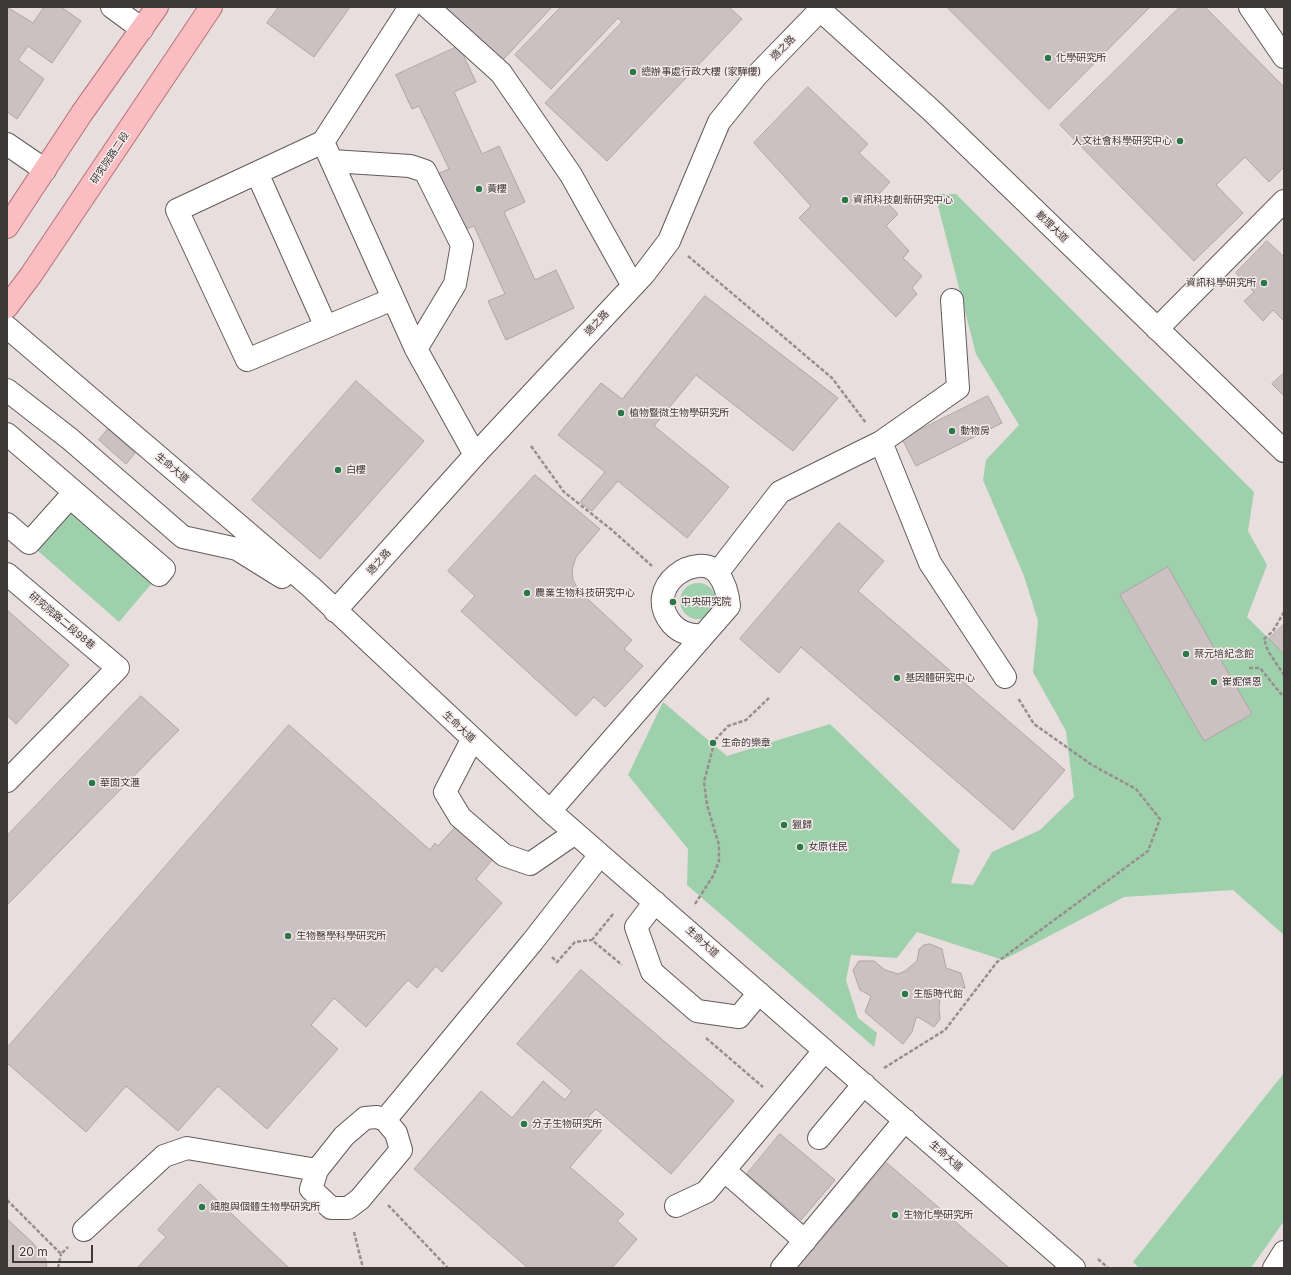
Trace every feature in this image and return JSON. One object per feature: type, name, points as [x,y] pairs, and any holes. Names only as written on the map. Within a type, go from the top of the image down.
[{"type":"main road","points":[[7,227],[82,113],[157,7]]},
{"type":"main road","name":"研究院路二段","points":[[7,307],[35,269],[211,7]]},
{"type":"street","points":[[112,7],[142,29]]},
{"type":"street","points":[[327,152],[410,7]]},
{"type":"street","points":[[428,7],[501,73],[571,175],[633,286]]},
{"type":"street","points":[[1250,7],[1284,57]]},
{"type":"street","name":"適之路","points":[[335,611],[474,455],[633,286],[669,241],[719,122],[756,76],[820,8]]},
{"type":"street","name":"數理大道","points":[[820,8],[932,111],[1284,451]]},
{"type":"street","points":[[7,144],[45,170]]},
{"type":"street","points":[[327,152],[416,349],[474,455]]},
{"type":"street","points":[[394,299],[248,360],[177,210],[258,172],[327,152],[410,166],[425,171],[462,245],[455,284],[416,349]]},
{"type":"street","points":[[258,172],[326,327]]},
{"type":"street","points":[[1158,329],[1284,201]]},
{"type":"street","points":[[718,572],[780,492],[881,442],[958,388],[952,300]]},
{"type":"street","name":"生命大道","points":[[7,327],[305,582],[472,740],[550,811],[1074,1268]]},
{"type":"street","name":"生命大道","points":[[7,390],[70,439],[183,537],[237,549],[335,611]]},
{"type":"street","points":[[7,434],[164,569],[159,575],[70,497],[29,543],[7,524]]},
{"type":"street","points":[[881,442],[930,564],[1005,677]]},
{"type":"street","points":[[550,811],[729,606],[728,593],[718,572],[707,567],[696,566],[685,569],[675,575],[668,584],[663,595],[664,606],[667,618],[675,627],[684,633],[695,636],[703,635]]},
{"type":"street","name":"研究院路二段98巷","points":[[7,574],[118,668],[7,782]]},
{"type":"street","points":[[472,740],[445,792],[460,817],[504,855],[530,864],[575,833]]},
{"type":"street","points":[[385,1120],[533,941],[600,855]]},
{"type":"street","points":[[655,902],[636,927],[652,972],[697,1011],[739,1017],[759,993]]},
{"type":"street","points":[[676,1206],[706,1192],[824,1051]]},
{"type":"street","points":[[819,1138],[864,1084]]},
{"type":"street","points":[[377,1117],[385,1120],[396,1134],[401,1150],[371,1187],[348,1208],[331,1208],[312,1189],[316,1170],[344,1136],[365,1118],[377,1117]]},
{"type":"street","points":[[782,1268],[905,1120]]},
{"type":"street","points":[[84,1230],[164,1156],[187,1148],[316,1170]]},
{"type":"street","points":[[725,1171],[805,1241]]},
{"type":"street","points":[[1274,1268],[1284,1252]]},
{"type":"path","points":[[669,241],[832,378],[881,442]]},
{"type":"path","points":[[532,446],[564,492],[629,545],[657,570],[668,584]]},
{"type":"path","points":[[1284,612],[1272,631],[1264,639],[1268,651],[1284,676]]},
{"type":"path","points":[[1249,668],[1260,668],[1281,694],[1284,691]]},
{"type":"path","points":[[889,1072],[883,1067],[945,1030],[997,962],[1148,851],[1160,819],[1136,788],[1092,765],[1034,724],[1005,677]]},
{"type":"path","points":[[691,909],[713,876],[719,861],[719,844],[707,805],[704,782],[714,740],[728,726],[746,720],[769,698]]},
{"type":"path","points":[[533,941],[557,962],[575,942],[592,940]]},
{"type":"path","points":[[705,1037],[781,1103]]},
{"type":"path","points":[[371,1187],[448,1268]]},
{"type":"path","points":[[7,1200],[61,1254]]},
{"type":"path","points":[[348,1208],[363,1268]]},
{"type":"path","points":[[58,1268],[61,1254],[84,1230]]},
{"type":"path","points":[[1096,1257],[1108,1268]]},
{"type":"green space","points":[[935,194],[956,194],[1254,492],[1248,531],[1267,565],[1247,617],[1284,654],[1284,935],[1233,890],[1124,897],[1003,960],[917,932],[897,958],[851,955],[846,980],[858,1018],[877,1033],[874,1047],[687,885],[688,849],[628,775],[663,702],[727,756],[830,724],[960,850],[951,883],[973,885],[992,852],[1040,830],[1074,797],[1066,731],[1033,672],[1038,621],[1024,576],[983,480],[986,460],[1019,425],[976,354]]},
{"type":"green space","points":[[70,497],[159,575],[119,622],[29,543]]},
{"type":"green space","points":[[702,583],[711,588],[715,594],[715,608],[711,614],[702,619],[694,619],[685,614],[681,608],[680,597],[685,588],[691,584]]},
{"type":"green space","points":[[1284,1073],[1284,1221],[1251,1268],[1139,1268],[1133,1262]]},
{"type":"building","points":[[7,7],[33,23],[44,7],[61,7],[81,21],[52,63],[28,46],[18,60],[44,79],[17,119],[7,112]]},
{"type":"building","points":[[279,7],[350,7],[314,57],[267,23]]},
{"type":"building","points":[[443,7],[552,7],[501,62]]},
{"type":"building","name":"總辦事處行政大樓 (家驊樓)","points":[[561,7],[729,7],[742,19],[607,161],[545,103],[622,22],[618,18],[551,89],[515,55]]},
{"type":"building","name":"化學研究所","points":[[947,7],[1150,7],[1049,109]]},
{"type":"building","name":"人文社會科學研究中心","points":[[1180,7],[1205,7],[1284,87],[1284,167],[1269,182],[1245,157],[1216,185],[1243,213],[1194,261],[1060,125]]},
{"type":"building","name":"黃樓","points":[[459,46],[476,82],[454,92],[482,154],[499,146],[525,202],[504,212],[535,280],[556,270],[574,308],[506,340],[488,301],[505,294],[474,226],[459,232],[433,176],[449,169],[419,106],[412,109],[396,75]]},
{"type":"building","name":"資訊科技創新研究中心","points":[[808,87],[868,144],[859,153],[890,182],[879,194],[898,214],[886,226],[909,251],[903,258],[922,276],[912,288],[917,294],[896,317],[799,218],[811,206],[754,143]]},
{"type":"building","name":"資訊科學研究所","points":[[1267,241],[1284,257],[1284,321],[1273,310],[1263,321],[1244,301],[1254,292],[1236,273]]},
{"type":"building","name":"植物暨微生物學研究所","points":[[705,296],[838,398],[793,451],[696,375],[654,426],[729,487],[687,538],[618,481],[592,511],[580,502],[605,472],[558,435],[601,383],[622,399]]},
{"type":"building","points":[[1284,373],[1284,396],[1272,384]]},
{"type":"building","name":"白樓","points":[[356,381],[424,441],[320,559],[252,500]]},
{"type":"building","name":"動物房","points":[[988,396],[1002,423],[916,466],[902,439]]},
{"type":"building","points":[[108,429],[135,453],[126,464],[99,440]]},
{"type":"building","name":"農業生物科技研究中心","points":[[535,475],[600,529],[576,557],[572,570],[573,580],[579,591],[632,640],[624,649],[643,666],[605,707],[594,697],[576,716],[461,611],[475,596],[448,571]]},
{"type":"building","name":"基因體研究中心","points":[[839,523],[884,561],[858,591],[1065,770],[1013,830],[801,647],[779,673],[740,639]]},
{"type":"building","name":"蔡元培紀念館","points":[[1168,567],[1252,714],[1204,741],[1120,595]]},
{"type":"building","points":[[7,610],[69,665],[16,724],[7,715]]},
{"type":"building","points":[[1284,624],[1284,654],[1269,639]]},
{"type":"building","name":"華固文滙","points":[[141,696],[179,730],[7,905],[7,836]]},
{"type":"building","name":"生物醫學科學研究所","points":[[289,725],[430,850],[435,843],[438,846],[455,827],[493,859],[476,879],[502,903],[442,972],[436,966],[417,988],[408,980],[366,1027],[334,998],[311,1025],[338,1049],[267,1129],[218,1086],[178,1131],[126,1086],[86,1132],[7,1063],[7,1048]]},
{"type":"building","name":"生態時代館","points":[[930,944],[942,949],[946,968],[961,973],[965,988],[945,992],[940,997],[940,1019],[934,1027],[918,1017],[916,1018],[912,1032],[903,1044],[865,1012],[871,996],[860,990],[853,970],[859,961],[874,961],[885,970],[898,974],[905,971],[917,961],[919,949],[924,945]]},
{"type":"building","name":"分子生物研究所","points":[[581,970],[734,1101],[671,1174],[596,1109],[588,1117],[602,1130],[570,1167],[624,1214],[617,1221],[637,1239],[612,1268],[528,1268],[414,1169],[481,1091],[512,1118],[543,1081],[565,1100],[572,1091],[517,1044]]},
{"type":"building","points":[[780,1134],[835,1180],[801,1220],[747,1174]]},
{"type":"building","name":"生物化學研究所","points":[[887,1163],[1009,1268],[797,1268]]},
{"type":"building","name":"細胞與個體生物學研究所","points":[[200,1184],[289,1268],[137,1268],[166,1237],[158,1230]]},
{"type":"building","points":[[7,1219],[33,1243],[46,1260],[47,1268],[7,1268]]},
{"type":"place","name":"化學研究所","points":[[1048,58]]},
{"type":"place","name":"總辦事處行政大樓 (家驊樓)","points":[[633,72]]},
{"type":"place","name":"人文社會科學研究中心","points":[[1180,141]]},
{"type":"place","name":"黃樓","points":[[479,189]]},
{"type":"place","name":"資訊科技創新研究中心","points":[[845,200]]},
{"type":"place","name":"資訊科學研究所","points":[[1264,283]]},
{"type":"place","name":"植物暨微生物學研究所","points":[[621,413]]},
{"type":"place","name":"動物房","points":[[952,431]]},
{"type":"place","name":"白樓","points":[[338,470]]},
{"type":"place","name":"農業生物科技研究中心","points":[[527,593]]},
{"type":"place","name":"中央研究院","points":[[673,602]]},
{"type":"place","name":"蔡元培紀念館","points":[[1186,654]]},
{"type":"place","name":"基因體研究中心","points":[[897,678]]},
{"type":"place","name":"崔妮傑恩","points":[[1214,682]]},
{"type":"place","name":"生命的樂章","points":[[713,743]]},
{"type":"place","name":"華固文滙","points":[[92,783]]},
{"type":"place","name":"獵歸","points":[[784,825]]},
{"type":"place","name":"女原住民","points":[[800,847]]},
{"type":"place","name":"生物醫學科學研究所","points":[[288,936]]},
{"type":"place","name":"生態時代館","points":[[905,994]]},
{"type":"place","name":"分子生物研究所","points":[[524,1124]]},
{"type":"place","name":"細胞與個體生物學研究所","points":[[202,1207]]},
{"type":"place","name":"生物化學研究所","points":[[895,1215]]}]
